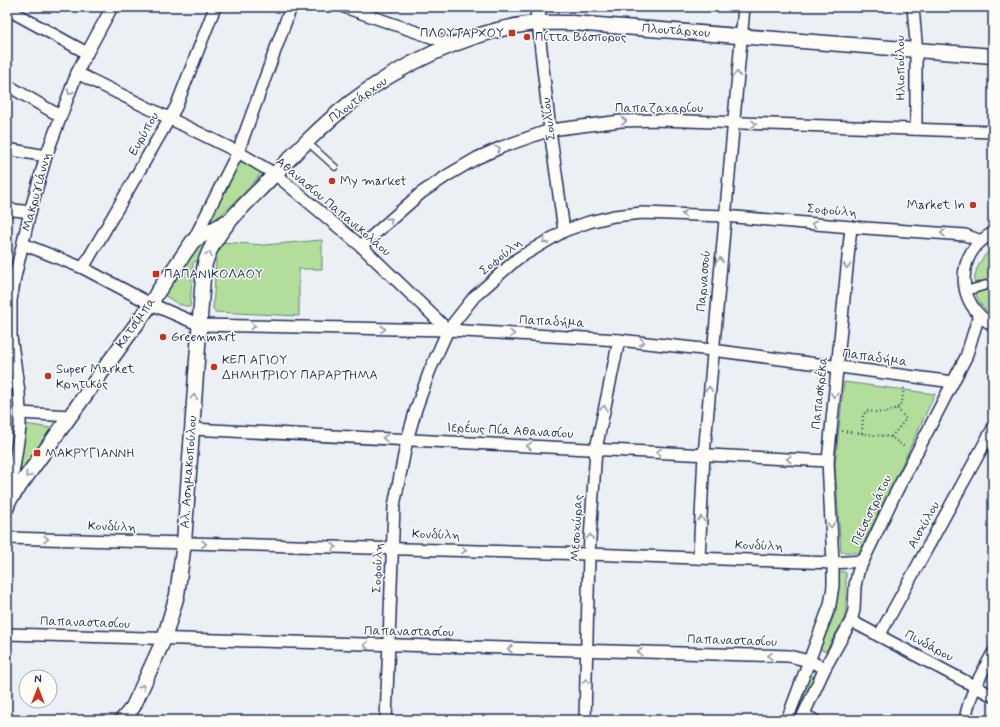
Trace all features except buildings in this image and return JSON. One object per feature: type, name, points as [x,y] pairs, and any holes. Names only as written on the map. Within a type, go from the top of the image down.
[{"type":"street","name":"Μακρυγιάννη","points":[[8,505],[20,428],[19,392],[11,331],[11,276],[23,244],[30,212],[46,156],[60,116],[87,52],[112,7]]},
{"type":"street","name":"Ευρύπου","points":[[83,268],[176,107],[215,7]]},
{"type":"street","name":"Κατσίμπα","points":[[8,505],[151,304],[157,292],[193,242],[238,152],[290,7]]},
{"type":"street","points":[[344,7],[454,45]]},
{"type":"street","name":"Σουλίου","points":[[538,7],[538,24],[550,130],[564,231]]},
{"type":"street","name":"Παρνασσού","points":[[699,558],[704,455],[712,350],[740,35],[744,7]]},
{"type":"street","name":"Ηλιοπούλου","points":[[912,7],[916,50],[916,129]]},
{"type":"street","points":[[7,9],[87,52]]},
{"type":"street","name":"Πλουτάρχου","points":[[232,218],[323,126],[350,103],[374,86],[420,60],[454,45],[495,31],[528,24],[573,23],[993,56]]},
{"type":"street","name":"Αθανασίου Παπανικολάου","points":[[77,73],[238,152],[275,174],[361,246],[448,330]]},
{"type":"street","points":[[7,85],[60,116]]},
{"type":"street","name":"Παπαζαχαρίου","points":[[361,246],[421,193],[448,174],[490,152],[550,130],[621,121],[660,120],[993,132]]},
{"type":"street","points":[[7,149],[46,156]]},
{"type":"street","points":[[7,208],[30,212]]},
{"type":"street","name":"Σοφούλη","points":[[386,720],[394,506],[407,440],[430,370],[448,330],[474,297],[517,259],[564,231],[589,222],[614,216],[642,213],[724,216],[965,235],[981,241]]},
{"type":"street","name":"Κατσίμπα","points":[[193,242],[232,218]]},
{"type":"street","name":"Αλ. Ασημακοπούλου","points":[[122,720],[133,707],[164,639],[177,595],[184,543],[202,290],[206,259],[214,243],[232,218]]},
{"type":"street","name":"Παπασκρέκα","points":[[787,720],[830,605],[833,586],[828,461],[850,227]]},
{"type":"street","points":[[993,233],[981,241],[970,255],[965,268],[964,281],[970,303],[979,316],[993,325]]},
{"type":"street","name":"Παπαδήμα","points":[[23,244],[83,268],[151,304],[200,325],[448,330],[619,340],[712,350],[953,382]]},
{"type":"street","points":[[966,292],[993,283]]},
{"type":"street","name":"Πεισιστράτου","points":[[802,717],[825,668],[851,621],[854,610],[858,572],[893,498],[966,357],[979,316]]},
{"type":"street","name":"Μεσοχώρας","points":[[585,720],[589,554],[596,449],[619,340]]},
{"type":"street","points":[[20,413],[70,416]]},
{"type":"street","name":"Αισχύλου","points":[[879,636],[993,428]]},
{"type":"street","name":"Ιερέως Πία Αθανασίου","points":[[192,429],[828,461]]},
{"type":"street","name":"Κονδύλη","points":[[7,538],[393,548],[833,562],[863,561]]},
{"type":"street","name":"Πινδάρου","points":[[851,621],[993,696]]},
{"type":"street","name":"Παπαναστασίου","points":[[7,634],[389,646],[789,656],[809,661],[825,668]]},
{"type":"street","points":[[965,720],[968,704],[975,686],[993,653]]},
{"type":"street","points":[[802,717],[814,720]]},
{"type":"lane","points":[[307,142],[335,168]]},
{"type":"path","points":[[862,434],[863,416],[866,412],[886,413],[897,408],[902,402],[905,376]]},
{"type":"path","points":[[891,437],[906,419],[897,408]]},
{"type":"path","points":[[831,430],[891,437],[915,455]]},
{"type":"green space","points":[[240,160],[252,166],[261,173],[220,216],[204,229]]},
{"type":"green space","points":[[211,231],[201,261],[197,260],[193,263],[190,307],[178,304],[161,293],[170,287],[190,255]]},
{"type":"green space","points":[[322,240],[322,269],[299,269],[299,316],[215,312],[213,309],[217,245],[221,242],[264,245]]},
{"type":"green space","points":[[993,247],[993,316],[984,309],[978,300],[974,282],[980,263]]},
{"type":"green space","points":[[844,382],[935,394],[859,553],[841,552],[835,465]]},
{"type":"green space","points":[[25,424],[51,428],[20,474]]},
{"type":"green space","points":[[842,571],[846,573],[846,611],[844,619],[826,651],[823,651],[820,648],[836,611],[839,573]]},
{"type":"green space","points":[[809,676],[814,677],[796,719],[794,720],[793,718]]},
{"type":"place","name":"ΠΛΟΥΤΑΡΧΟΥ","points":[[512,33]]},
{"type":"place","name":"Πίττα Βόσπορος","points":[[527,37]]},
{"type":"place","name":"My market","points":[[332,181]]},
{"type":"place","name":"Market In","points":[[973,205]]},
{"type":"place","name":"ΠΑΠΑΝΙΚΟΛΑΟΥ","points":[[156,274]]},
{"type":"place","name":"Greenmart","points":[[163,337]]},
{"type":"place","name":"ΚΕΠ ΑΓΙΟΥ ΔΗΜΗΤΡΙΟΥ ΠΑΡΑΡΤΗΜΑ","points":[[214,367]]},
{"type":"place","name":"Super Market Κρητικός","points":[[48,376]]},
{"type":"place","name":"ΜΑΚΡΥΓΙΑΝΝΗ","points":[[37,453]]}]
